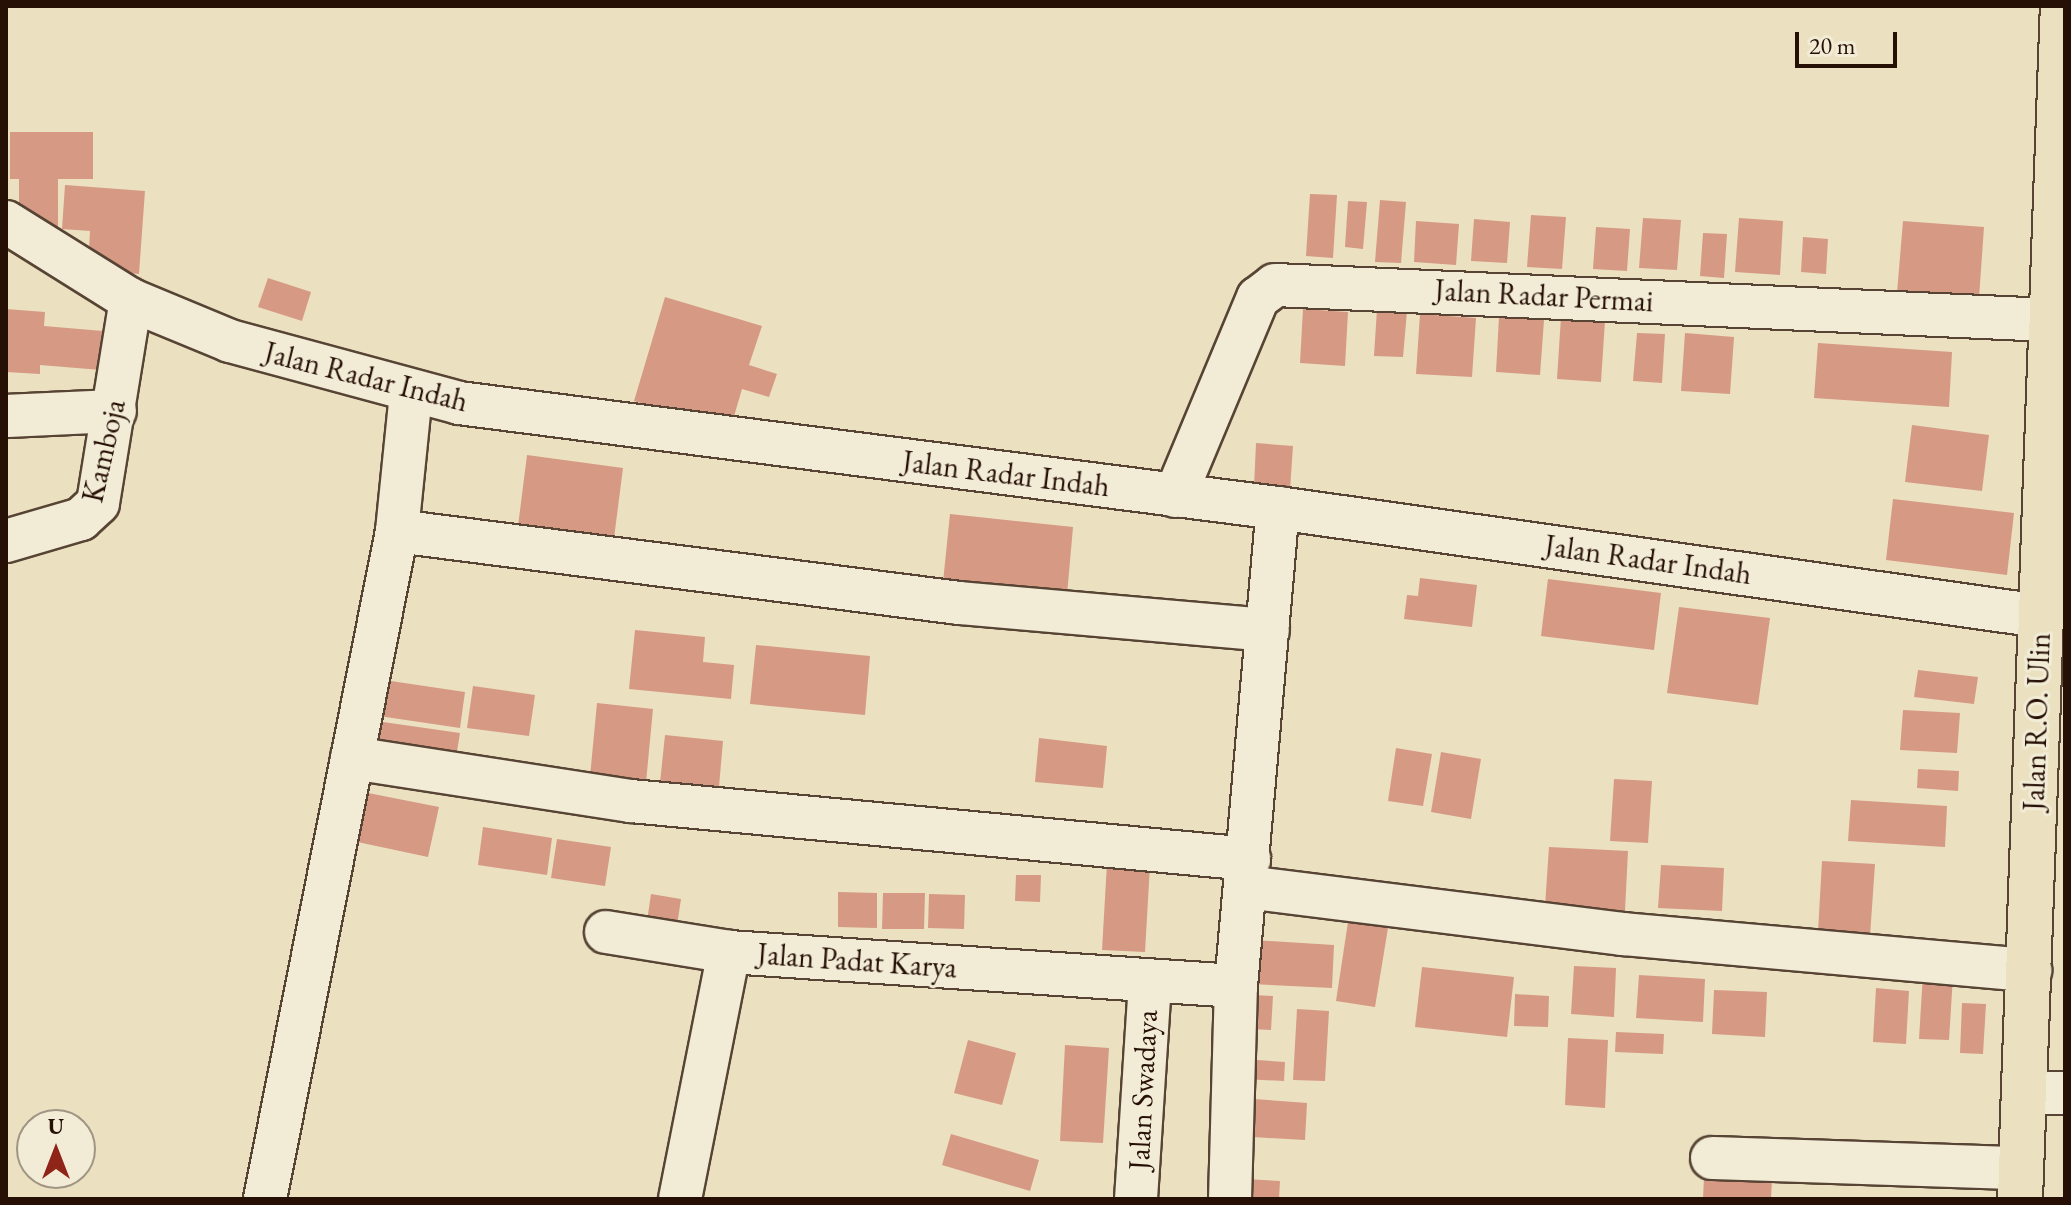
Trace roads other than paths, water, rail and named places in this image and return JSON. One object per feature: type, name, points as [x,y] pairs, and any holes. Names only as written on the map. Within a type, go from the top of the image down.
[{"type":"main road","name":"Jalan R.O. Ulin","points":[[2028,1189],[2030,970],[2040,616],[2050,320],[2060,171],[2063,6]]},
{"type":"main road","name":"Jalan R.O. Ulin","points":[[2028,1189],[2056,1093],[2065,718]]},
{"type":"street","name":"Jalan Radar Indah","points":[[6,222],[131,300],[230,341],[411,392],[550,416],[1278,508],[2040,616]]},
{"type":"street","name":"Jalan Radar Permai","points":[[1175,496],[1258,298],[1275,285],[2050,320]]},
{"type":"street","name":"Kamboja","points":[[6,541],[91,514],[115,411],[131,300]]},
{"type":"street","points":[[265,1199],[397,531],[411,392]]},
{"type":"street","points":[[6,416],[115,411]]},
{"type":"street","points":[[1230,1199],[1236,986],[1278,508]]},
{"type":"street","points":[[397,531],[974,604],[1268,630]]},
{"type":"street","points":[[352,758],[631,801],[1247,873],[1623,934],[2030,970]]},
{"type":"street","points":[[606,932],[729,952]]},
{"type":"street","name":"Jalan Padat Karya","points":[[680,1199],[729,952],[1236,986]]},
{"type":"street","name":"Jalan Swadaya","points":[[1136,1199],[1150,980]]},
{"type":"street","points":[[1712,1158],[2028,1189]]}]
